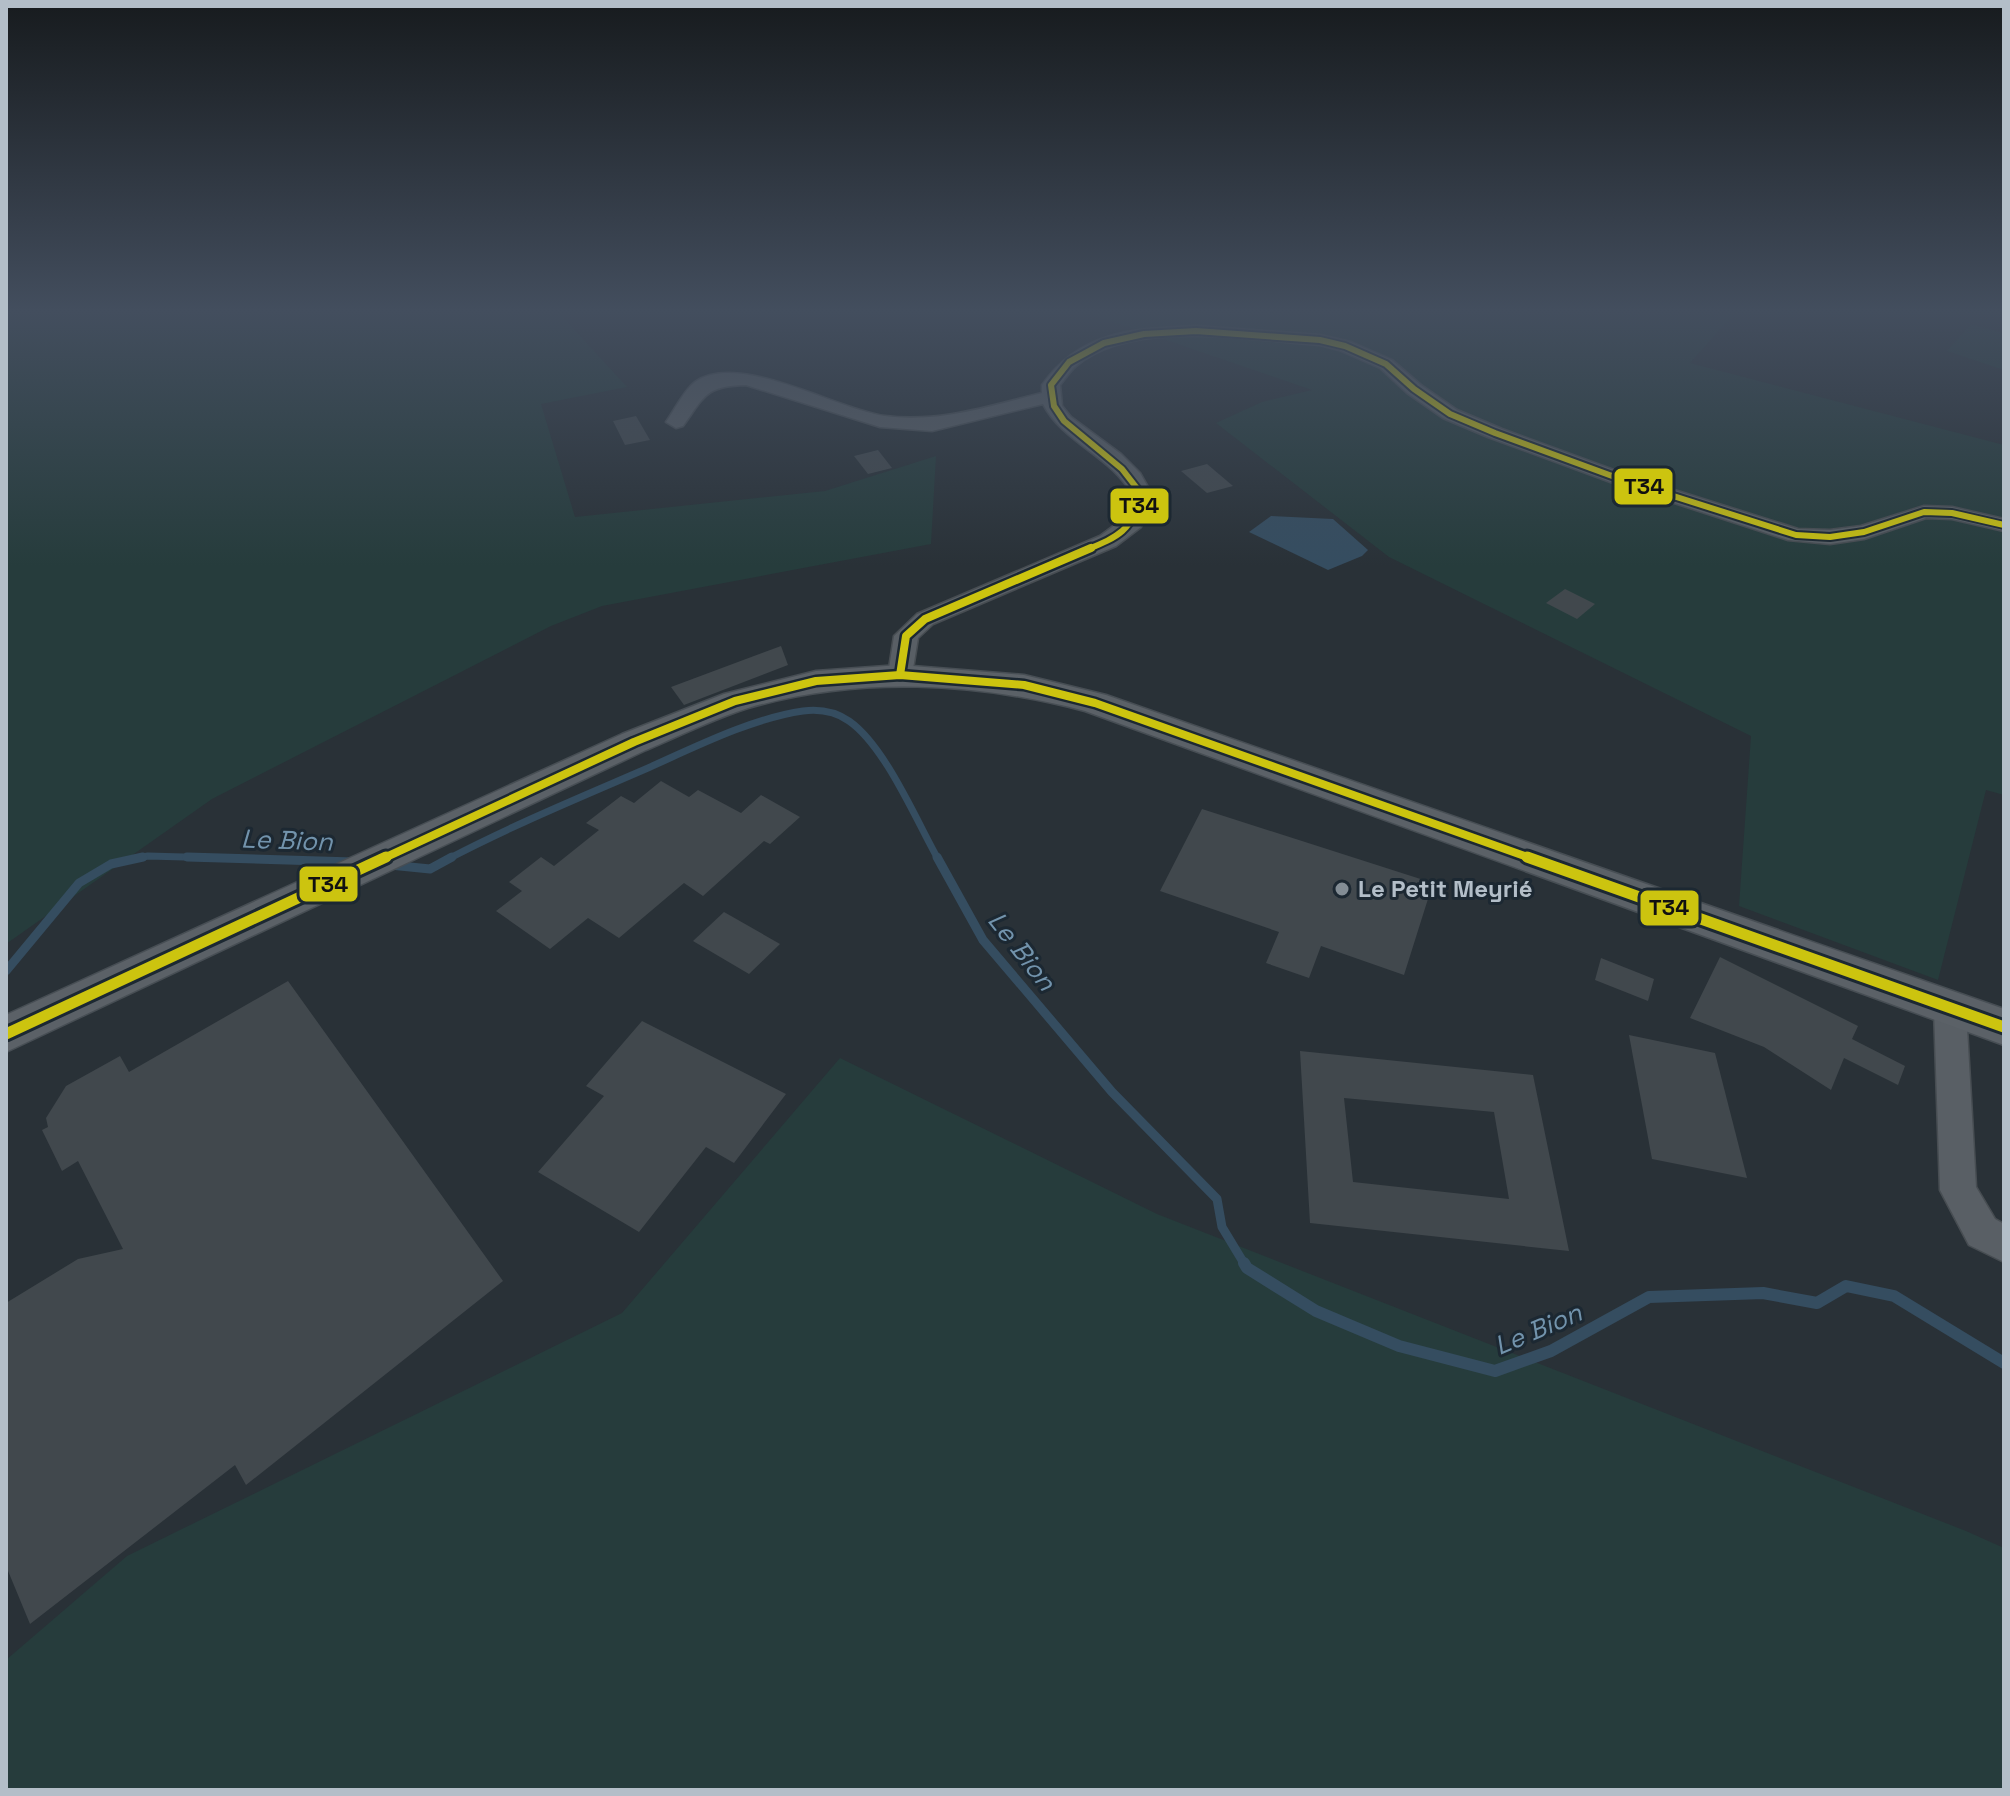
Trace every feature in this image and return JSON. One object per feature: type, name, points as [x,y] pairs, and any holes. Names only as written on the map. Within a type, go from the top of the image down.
[{"type":"main road","points":[[6,1034],[412,848],[634,742],[735,701],[816,681],[900,675],[1024,685],[1095,703],[2004,1027]]},
{"type":"street","points":[[676,422],[693,398]]},
{"type":"street","points":[[807,398],[880,421],[932,425],[1047,398]]},
{"type":"street","points":[[900,675],[906,636],[925,619],[1108,541],[1133,522],[1143,496],[1133,477],[1114,458],[1064,421],[1050,398]]},
{"type":"street","points":[[1425,398],[1495,433],[1623,480],[1796,535],[1830,537],[1864,532],[1924,512],[1952,513],[2004,525]]},
{"type":"street","points":[[1950,1010],[1958,1190],[1982,1232],[2004,1244]]},
{"type":"green space","points":[[6,398],[572,398],[541,404],[575,517],[825,491],[936,456],[931,544],[602,606],[551,626],[212,799],[6,944]]},
{"type":"green space","points":[[1279,398],[1823,398],[2004,445],[2004,795],[1986,790],[1938,980],[1739,906],[1751,736],[1389,557],[1216,423],[1262,402]]},
{"type":"green space","points":[[840,1058],[1157,1214],[2004,1548],[2004,1790],[6,1790],[6,1660],[127,1556],[622,1313]]},
{"type":"water","points":[[1271,516],[1333,519],[1368,550],[1362,556],[1328,570],[1249,532]]},
{"type":"building","points":[[636,416],[650,440],[625,445],[613,421]]},
{"type":"building","points":[[878,450],[892,468],[868,474],[854,456]]},
{"type":"building","points":[[1207,464],[1233,486],[1207,493],[1181,471]]},
{"type":"building","points":[[1565,589],[1595,604],[1577,619],[1546,603]]},
{"type":"building","points":[[781,646],[788,665],[684,705],[671,687]]},
{"type":"building","points":[[661,781],[689,797],[698,790],[741,813],[761,795],[800,817],[770,844],[764,841],[703,896],[684,883],[619,938],[588,918],[550,949],[496,911],[522,891],[509,882],[541,857],[554,866],[599,830],[586,823],[621,796],[634,803]]},
{"type":"building","points":[[1202,809],[1433,883],[1404,975],[1321,946],[1309,978],[1266,963],[1279,932],[1160,891]]},
{"type":"building","points":[[724,912],[780,944],[749,974],[693,941]]},
{"type":"building","points":[[1720,957],[1858,1026],[1852,1039],[1905,1066],[1898,1085],[1844,1058],[1831,1090],[1764,1047],[1690,1018]]},
{"type":"building","points":[[1601,958],[1654,979],[1648,1001],[1595,980]]},
{"type":"building","points":[[288,981],[503,1281],[246,1485],[235,1465],[30,1624],[6,1566],[6,1303],[78,1259],[123,1249],[78,1161],[62,1171],[42,1130],[48,1127],[46,1118],[66,1086],[120,1056],[129,1072]]},
{"type":"building","points":[[642,1021],[786,1094],[734,1163],[706,1147],[639,1232],[538,1172],[604,1096],[586,1086]]},
{"type":"building","points":[[1629,1035],[1715,1053],[1747,1178],[1652,1159]]},
{"type":"building","points":[[1300,1051],[1533,1075],[1569,1251],[1310,1223]],"holes":[[[1344,1098],[1494,1112],[1509,1199],[1353,1182]]]},
{"type":"waterway","name":"Le Bion","points":[[451,858],[724,734],[764,720],[815,710],[833,713],[849,721],[875,748],[899,785],[938,859]]},
{"type":"waterway","name":"Le Bion","points":[[6,971],[79,883],[111,864],[143,857]]},
{"type":"waterway","name":"Le Bion","points":[[133,859],[143,857]]},
{"type":"waterway","name":"Le Bion","points":[[143,857],[223,858]]},
{"type":"waterway","name":"Le Bion","points":[[187,857],[223,858]]},
{"type":"waterway","name":"Le Bion","points":[[937,857],[983,940],[1112,1092],[1217,1199],[1222,1227],[1245,1265]]},
{"type":"waterway","name":"Le Bion","points":[[223,858],[256,859]]},
{"type":"waterway","name":"Le Bion","points":[[223,858],[353,862]]},
{"type":"waterway","name":"Le Bion","points":[[390,865],[430,869],[451,858]]},
{"type":"waterway","name":"Le Bion","points":[[1244,1263],[1247,1268],[1316,1311],[1399,1346],[1495,1371],[1551,1351],[1649,1297],[1763,1293],[1817,1303],[1846,1286],[1894,1296],[2004,1363]]},
{"type":"transit line","name":"T34","points":[[900,675],[906,636],[925,619],[1108,541],[1133,522],[1143,496],[1122,469],[1064,421],[1052,398]]},
{"type":"transit line","name":"T34","points":[[1427,398],[1450,414],[1495,433],[1623,480],[1796,535],[1830,537],[1864,532],[1924,512],[1952,513],[2004,525]]},
{"type":"transit line","name":"T34","points":[[6,1034],[634,742],[735,701],[816,681],[900,675],[1024,685],[1095,703],[2004,1027]]},
{"type":"place","name":"Le Petit Meyrié","points":[[1342,889]]}]
